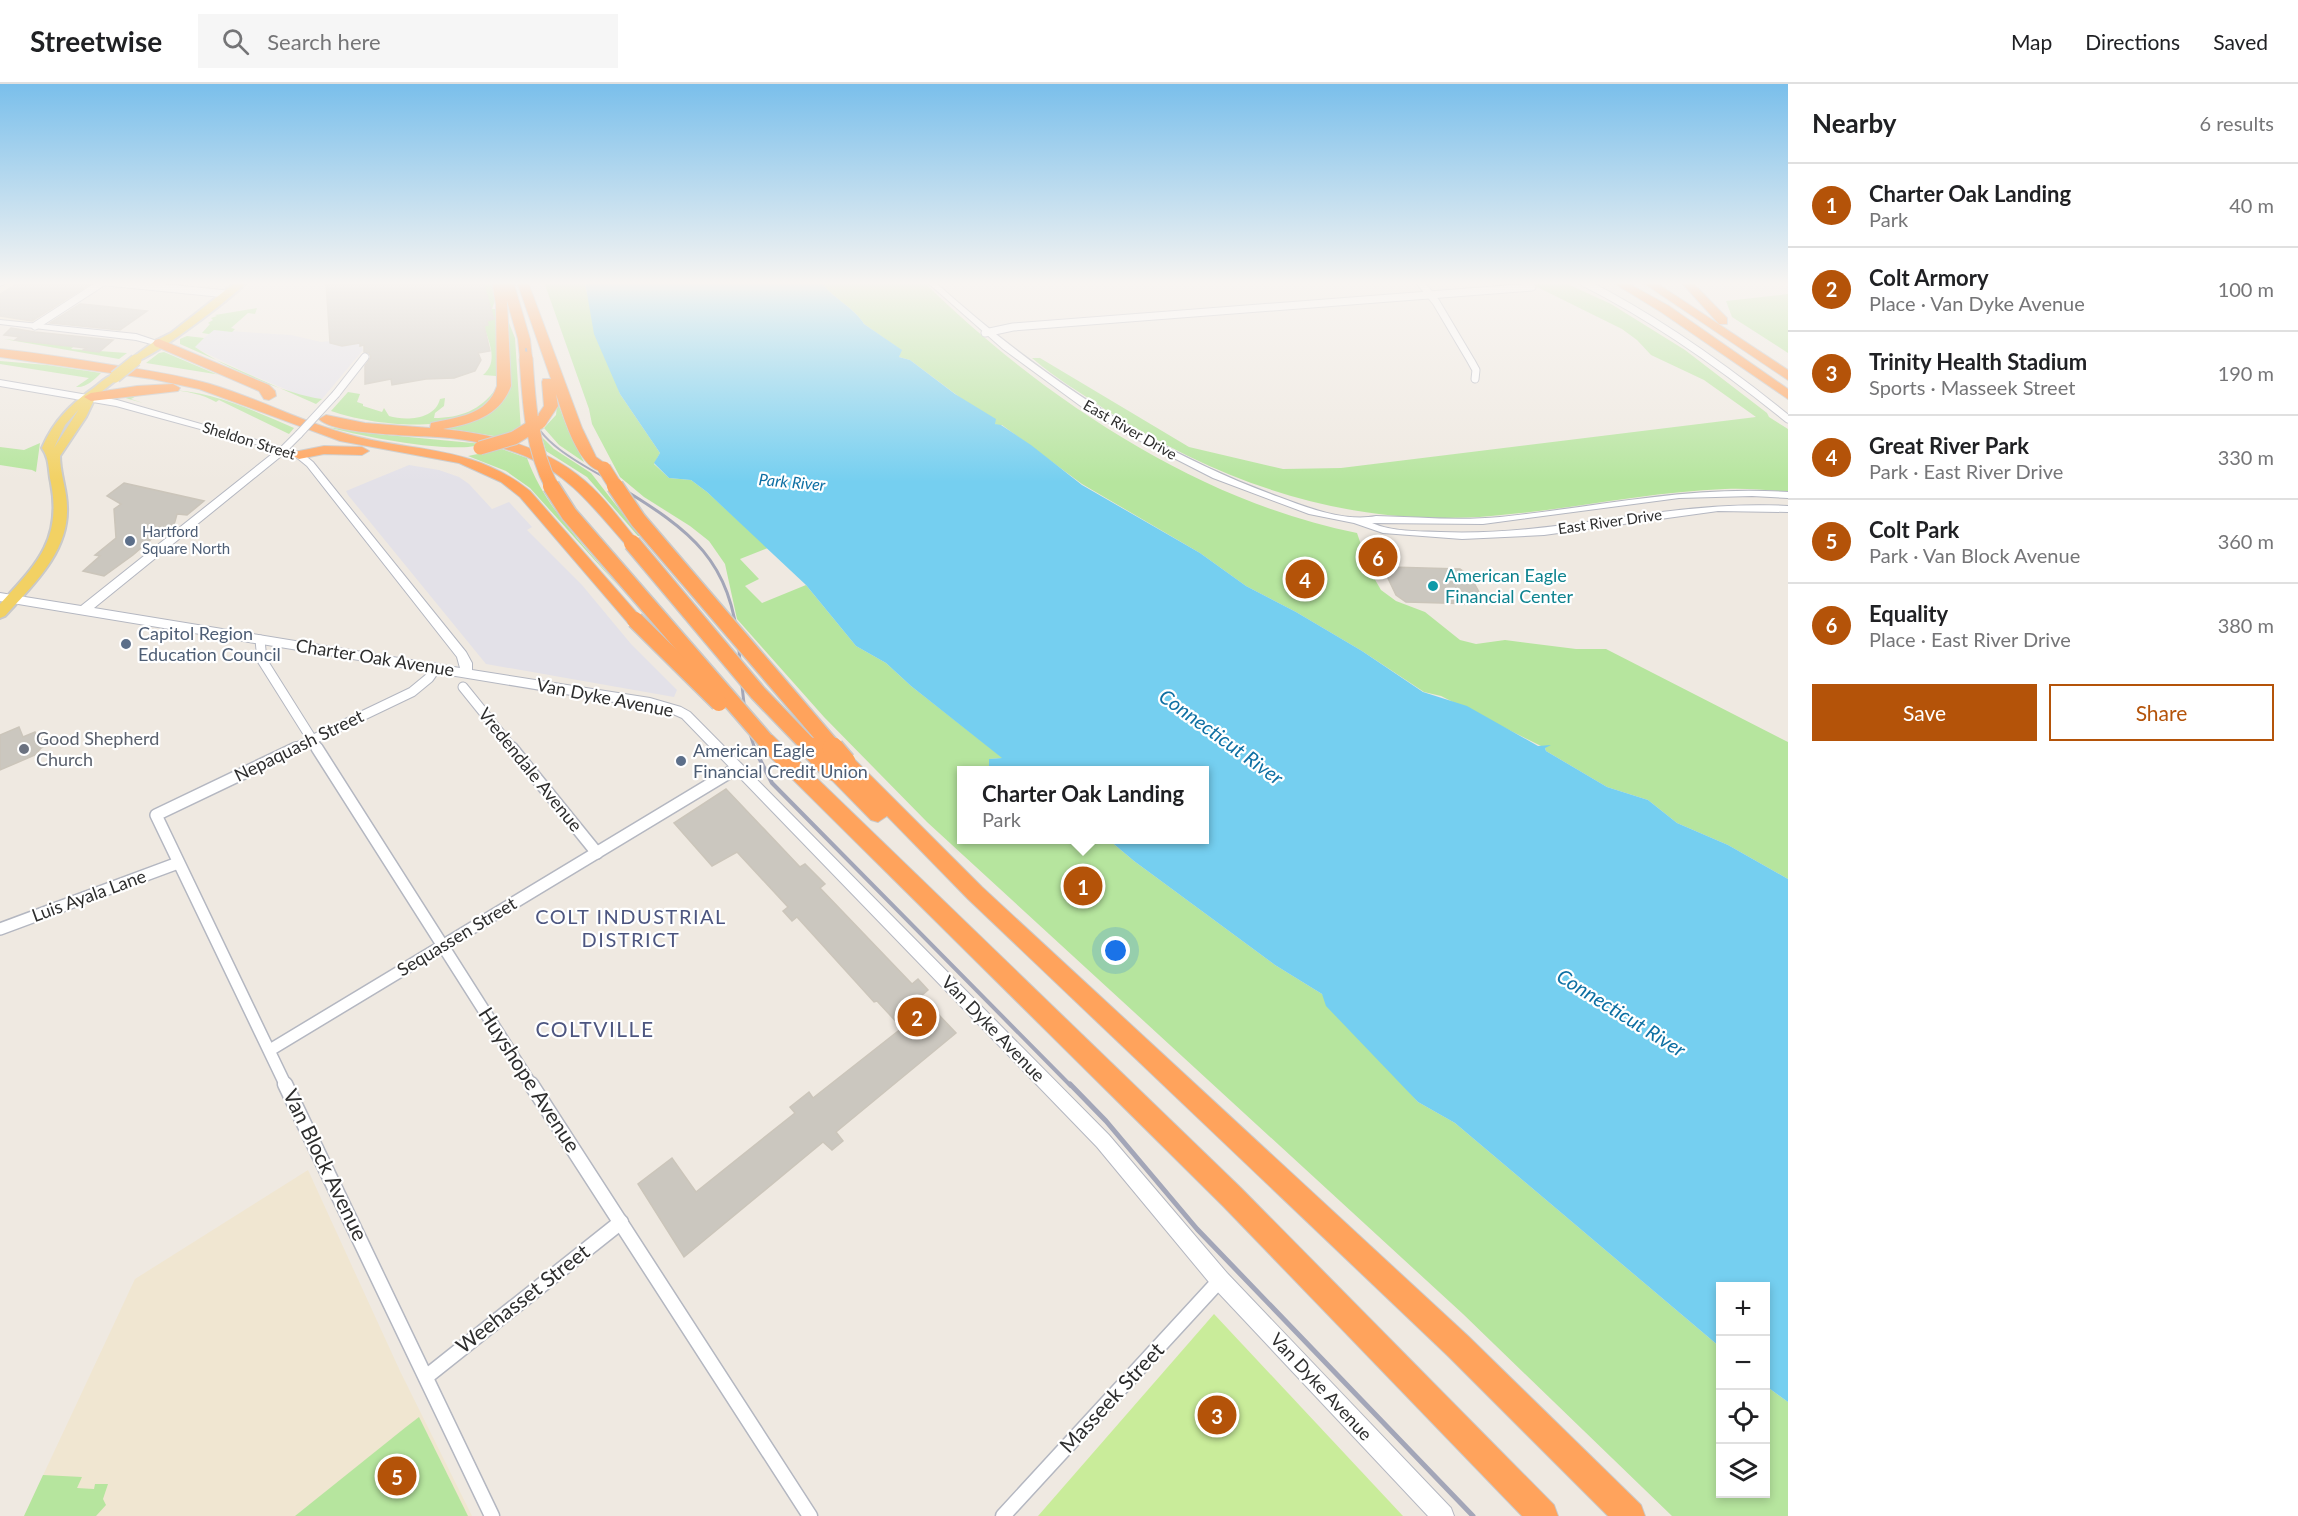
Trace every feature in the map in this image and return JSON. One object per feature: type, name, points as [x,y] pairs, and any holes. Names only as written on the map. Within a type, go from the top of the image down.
[{"type":"highway","points":[[7,349],[202,377],[268,396],[330,421],[371,428],[478,437],[507,444],[537,456],[579,482],[744,677],[839,766]]},
{"type":"highway","points":[[41,349],[64,356]]},
{"type":"highway","points":[[173,349],[264,388],[268,391],[268,396]]},
{"type":"highway","points":[[371,428],[451,423],[480,414],[498,401],[504,386],[503,349]]},
{"type":"highway","points":[[525,349],[533,441],[541,467],[557,498],[765,740],[1232,1197],[1543,1516]]},
{"type":"highway","points":[[354,440],[451,449],[480,448],[519,436],[541,421],[551,404],[541,353],[544,349]]},
{"type":"highway","points":[[547,349],[580,427],[638,520],[876,812],[888,819],[903,822],[1003,920],[1474,1361],[1630,1516]]},
{"type":"highway","points":[[555,349],[580,427]]},
{"type":"highway","points":[[1721,349],[1788,395]]},
{"type":"highway","points":[[1749,349],[1788,375]]},
{"type":"highway","points":[[1757,349],[1788,375]]},
{"type":"highway","points":[[0,353],[185,382],[240,398],[312,427],[354,440],[472,464],[499,474],[518,488],[641,626],[748,732],[765,740]]},
{"type":"highway","points":[[0,359],[94,366]]},
{"type":"highway","points":[[91,397],[137,390],[171,388],[240,398]]},
{"type":"highway","points":[[299,455],[318,450],[351,450],[438,462],[480,471],[518,488]]},
{"type":"main road","points":[[0,613],[6,598],[46,559],[60,528],[61,508],[54,456],[63,447],[73,425],[90,404],[91,397],[151,349]]},
{"type":"street","name":"East River Drive","points":[[1007,349],[1080,402],[1180,459],[1281,502],[1318,513],[1362,522],[1377,529],[1401,533],[1499,535],[1737,507],[1788,509]]},
{"type":"street","points":[[1464,349],[1476,370],[1475,379]]},
{"type":"street","points":[[1694,349],[1788,419]]},
{"type":"street","points":[[83,611],[284,449],[336,394],[364,357]]},
{"type":"street","name":"Sheldon Street","points":[[0,382],[91,397],[299,455],[310,464],[462,656],[466,664],[465,679]]},
{"type":"street","name":"East River Drive","points":[[1362,522],[1372,519],[1442,523],[1489,521],[1733,492],[1788,495]]},
{"type":"street","points":[[1671,498],[1689,512]]},
{"type":"street","points":[[1489,521],[1499,535]]},
{"type":"street","name":"Charter Oak Avenue","points":[[6,598],[436,668],[465,679]]},
{"type":"street","name":"Huyshope Avenue","points":[[261,640],[262,660],[442,946],[810,1516]]},
{"type":"street","name":"Nepaquash Street","points":[[156,815],[412,692],[429,678],[436,668]]},
{"type":"street","name":"Van Dyke Avenue","points":[[465,679],[650,703],[686,715],[1103,1141],[1220,1281],[1443,1516]]},
{"type":"street","name":"Vredendale Avenue","points":[[465,679],[597,853]]},
{"type":"street","name":"Sequassen Street","points":[[270,1050],[737,768]]},
{"type":"street","name":"Van Block Avenue","points":[[156,815],[492,1516]]},
{"type":"street","name":"Luis Ayala Lane","points":[[0,929],[178,863]]},
{"type":"street","name":"Weehasset Street","points":[[426,1377],[621,1222]]},
{"type":"street","name":"Masseek Street","points":[[1003,1516],[1220,1281]]},
{"type":"shaded area","points":[[198,349],[363,350],[322,399],[304,397]]},
{"type":"shaded area","points":[[409,465],[439,470],[459,477],[469,484],[492,509],[509,502],[532,527],[527,530],[582,585],[631,644],[677,690],[674,697],[486,664],[346,491]]},
{"type":"shaded area","points":[[308,1170],[400,1371],[472,1516],[24,1516],[135,1279]]},
{"type":"green space","points":[[61,349],[127,353],[119,359]]},
{"type":"green space","points":[[191,349],[198,349],[217,360]]},
{"type":"green space","points":[[490,349],[496,349],[496,376],[483,375],[491,364]]},
{"type":"green space","points":[[507,349],[516,349],[521,431],[506,438],[445,428],[490,413],[507,395]]},
{"type":"green space","points":[[568,349],[605,349],[620,394],[660,453],[654,464],[669,478],[691,480],[768,548],[740,559],[759,579],[745,586],[762,603],[806,585],[856,646],[886,663],[911,686],[1003,758],[989,759],[989,766],[957,766],[957,844],[1114,844],[1275,965],[1322,994],[1418,1102],[1455,1123],[1716,1344],[1716,1498],[1770,1498],[1770,1389],[1788,1402],[1788,1516],[1672,1516],[1463,1314],[927,822],[824,717],[737,619],[725,564],[709,541],[644,497],[620,477],[592,424]]},
{"type":"green space","points":[[899,349],[998,349],[1069,403],[1180,470],[1238,497],[1297,518],[1357,533],[1370,571],[1381,590],[1396,601],[1425,612],[1460,640],[1476,644],[1505,640],[1576,649],[1606,649],[1788,742],[1788,879],[1728,845],[1677,823],[1648,800],[1607,787],[1546,751],[1545,748],[1441,696],[1424,692],[1362,651],[1246,586],[1200,553],[1082,484],[1002,425],[998,426],[910,360],[899,357]]},
{"type":"green space","points":[[1645,349],[1683,349],[1767,413],[1769,417],[1788,429],[1788,492],[1741,489],[1695,491],[1520,513],[1439,518],[1388,515],[1338,508],[1290,496],[1242,480],[1196,460],[1106,410],[1032,358],[1040,358],[1189,447],[1283,469],[1341,468],[1756,417],[1704,380],[1651,355]]},
{"type":"green space","points":[[164,352],[216,374],[221,375],[146,363]]},
{"type":"green space","points":[[217,360],[279,388],[256,379]]},
{"type":"green space","points":[[0,361],[101,373],[86,385],[76,387],[89,378],[0,364]]},
{"type":"green space","points":[[279,388],[308,396],[322,399],[316,404]]},
{"type":"green space","points":[[496,389],[489,403],[472,414],[453,421],[433,424],[389,423],[331,411],[348,392],[360,394],[357,402],[363,406],[382,412],[384,408],[389,416],[403,418],[426,415],[437,406],[440,399],[445,398],[444,406],[435,413],[434,418],[453,416],[476,407]]},
{"type":"green space","points":[[162,390],[131,399],[143,403],[122,397],[130,393]]},
{"type":"green space","points":[[174,390],[193,392],[227,401],[294,428],[289,434],[219,400],[216,402],[197,394]]},
{"type":"green space","points":[[557,406],[559,406],[584,462],[559,445],[544,428],[556,415]]},
{"type":"green space","points":[[328,427],[366,433],[483,444],[469,447],[429,446]]},
{"type":"green space","points":[[542,437],[554,449],[591,473],[640,536],[587,477],[546,451]]},
{"type":"green space","points":[[40,443],[36,472],[0,465],[0,447],[24,450]]},
{"type":"green space","points":[[502,449],[527,458],[555,510],[619,587],[530,488],[506,471],[468,456]]},
{"type":"green space","points":[[1214,1314],[1403,1516],[1038,1516]]},
{"type":"green space","points":[[419,1417],[468,1516],[295,1516],[406,1427]]},
{"type":"green space","points":[[43,1475],[82,1477],[77,1488],[94,1489],[95,1484],[108,1484],[103,1499],[106,1505],[96,1516],[24,1516]]},
{"type":"water","points":[[600,349],[900,349],[902,350],[899,357],[910,360],[955,394],[996,419],[995,424],[1001,425],[1031,445],[1082,485],[1200,553],[1246,586],[1362,651],[1423,692],[1467,706],[1538,746],[1551,745],[1545,748],[1546,751],[1607,787],[1648,800],[1677,823],[1728,845],[1788,879],[1788,1402],[1770,1389],[1770,1282],[1716,1282],[1716,1344],[1455,1123],[1418,1102],[1326,1006],[1322,994],[1275,965],[1114,844],[1209,844],[1209,766],[989,766],[989,759],[1002,758],[911,686],[886,663],[856,646],[806,585],[707,492],[691,480],[669,478],[654,463],[660,453],[620,394]]},
{"type":"building","points":[[85,349],[103,349],[99,352],[83,350]]},
{"type":"building","points":[[364,349],[489,349],[490,351],[478,353],[481,360],[475,371],[454,378],[426,379],[392,385],[391,379],[365,384],[365,366],[371,357],[369,353],[364,352]]},
{"type":"building","name":"Hartford Square North","points":[[124,483],[204,501],[187,515],[177,514],[174,525],[163,529],[104,576],[83,571],[100,556],[95,555],[116,538],[114,509],[121,504],[107,496]]},
{"type":"building","name":"American Eagle Financial Center","points":[[1390,567],[1460,569],[1470,576],[1483,599],[1478,604],[1406,602],[1396,595],[1385,572]]},
{"type":"building","name":"Good Shepherd Church","points":[[19,727],[23,737],[35,732],[38,739],[62,736],[41,748],[35,755],[0,770],[0,735]]},
{"type":"building","points":[[726,789],[800,867],[805,864],[825,884],[820,888],[912,984],[918,979],[928,990],[921,996],[956,1033],[836,1132],[843,1141],[832,1150],[823,1142],[684,1257],[638,1184],[672,1158],[696,1192],[795,1113],[790,1107],[809,1092],[813,1098],[902,1028],[877,1001],[874,1002],[797,917],[792,921],[783,911],[788,907],[737,852],[712,866],[674,823]]},
{"type":"railway","points":[[526,349],[529,398],[537,426],[556,447],[621,487]]},
{"type":"railway","points":[[618,486],[687,534],[717,570],[735,619],[745,713],[755,749]]},
{"type":"railway","points":[[754,748],[772,783],[1071,1086]]},
{"type":"railway","points":[[1070,1084],[1106,1121],[1197,1229],[1473,1516]]},
{"type":"place","name":"Hartford Square North","points":[[130,541]]},
{"type":"place","name":"Equality","points":[[1378,557]]},
{"type":"place","name":"Great River Park","points":[[1305,579]]},
{"type":"place","name":"American Eagle Financial Center","points":[[1433,586]]},
{"type":"place","name":"Capitol Region Education Council","points":[[126,644]]},
{"type":"place","name":"Good Shepherd Church","points":[[24,749]]},
{"type":"place","name":"American Eagle Financial Credit Union","points":[[681,761]]},
{"type":"place","name":"Charter Oak Landing","points":[[1083,886]]},
{"type":"place","name":"Colt Armory","points":[[917,1017]]},
{"type":"place","name":"Trinity Health Stadium","points":[[1217,1415]]},
{"type":"place","name":"Colt Park","points":[[397,1476]]},
{"type":"district","name":"COLT INDUSTRIAL DISTRICT","points":[[631,928]]},
{"type":"district","name":"COLTVILLE","points":[[595,1030]]},
{"type":"water label","name":"Park River","points":[[792,482]]},
{"type":"water label","name":"Connecticut River","points":[[1221,737]]},
{"type":"water label","name":"Connecticut River","points":[[1621,1013]]}]
